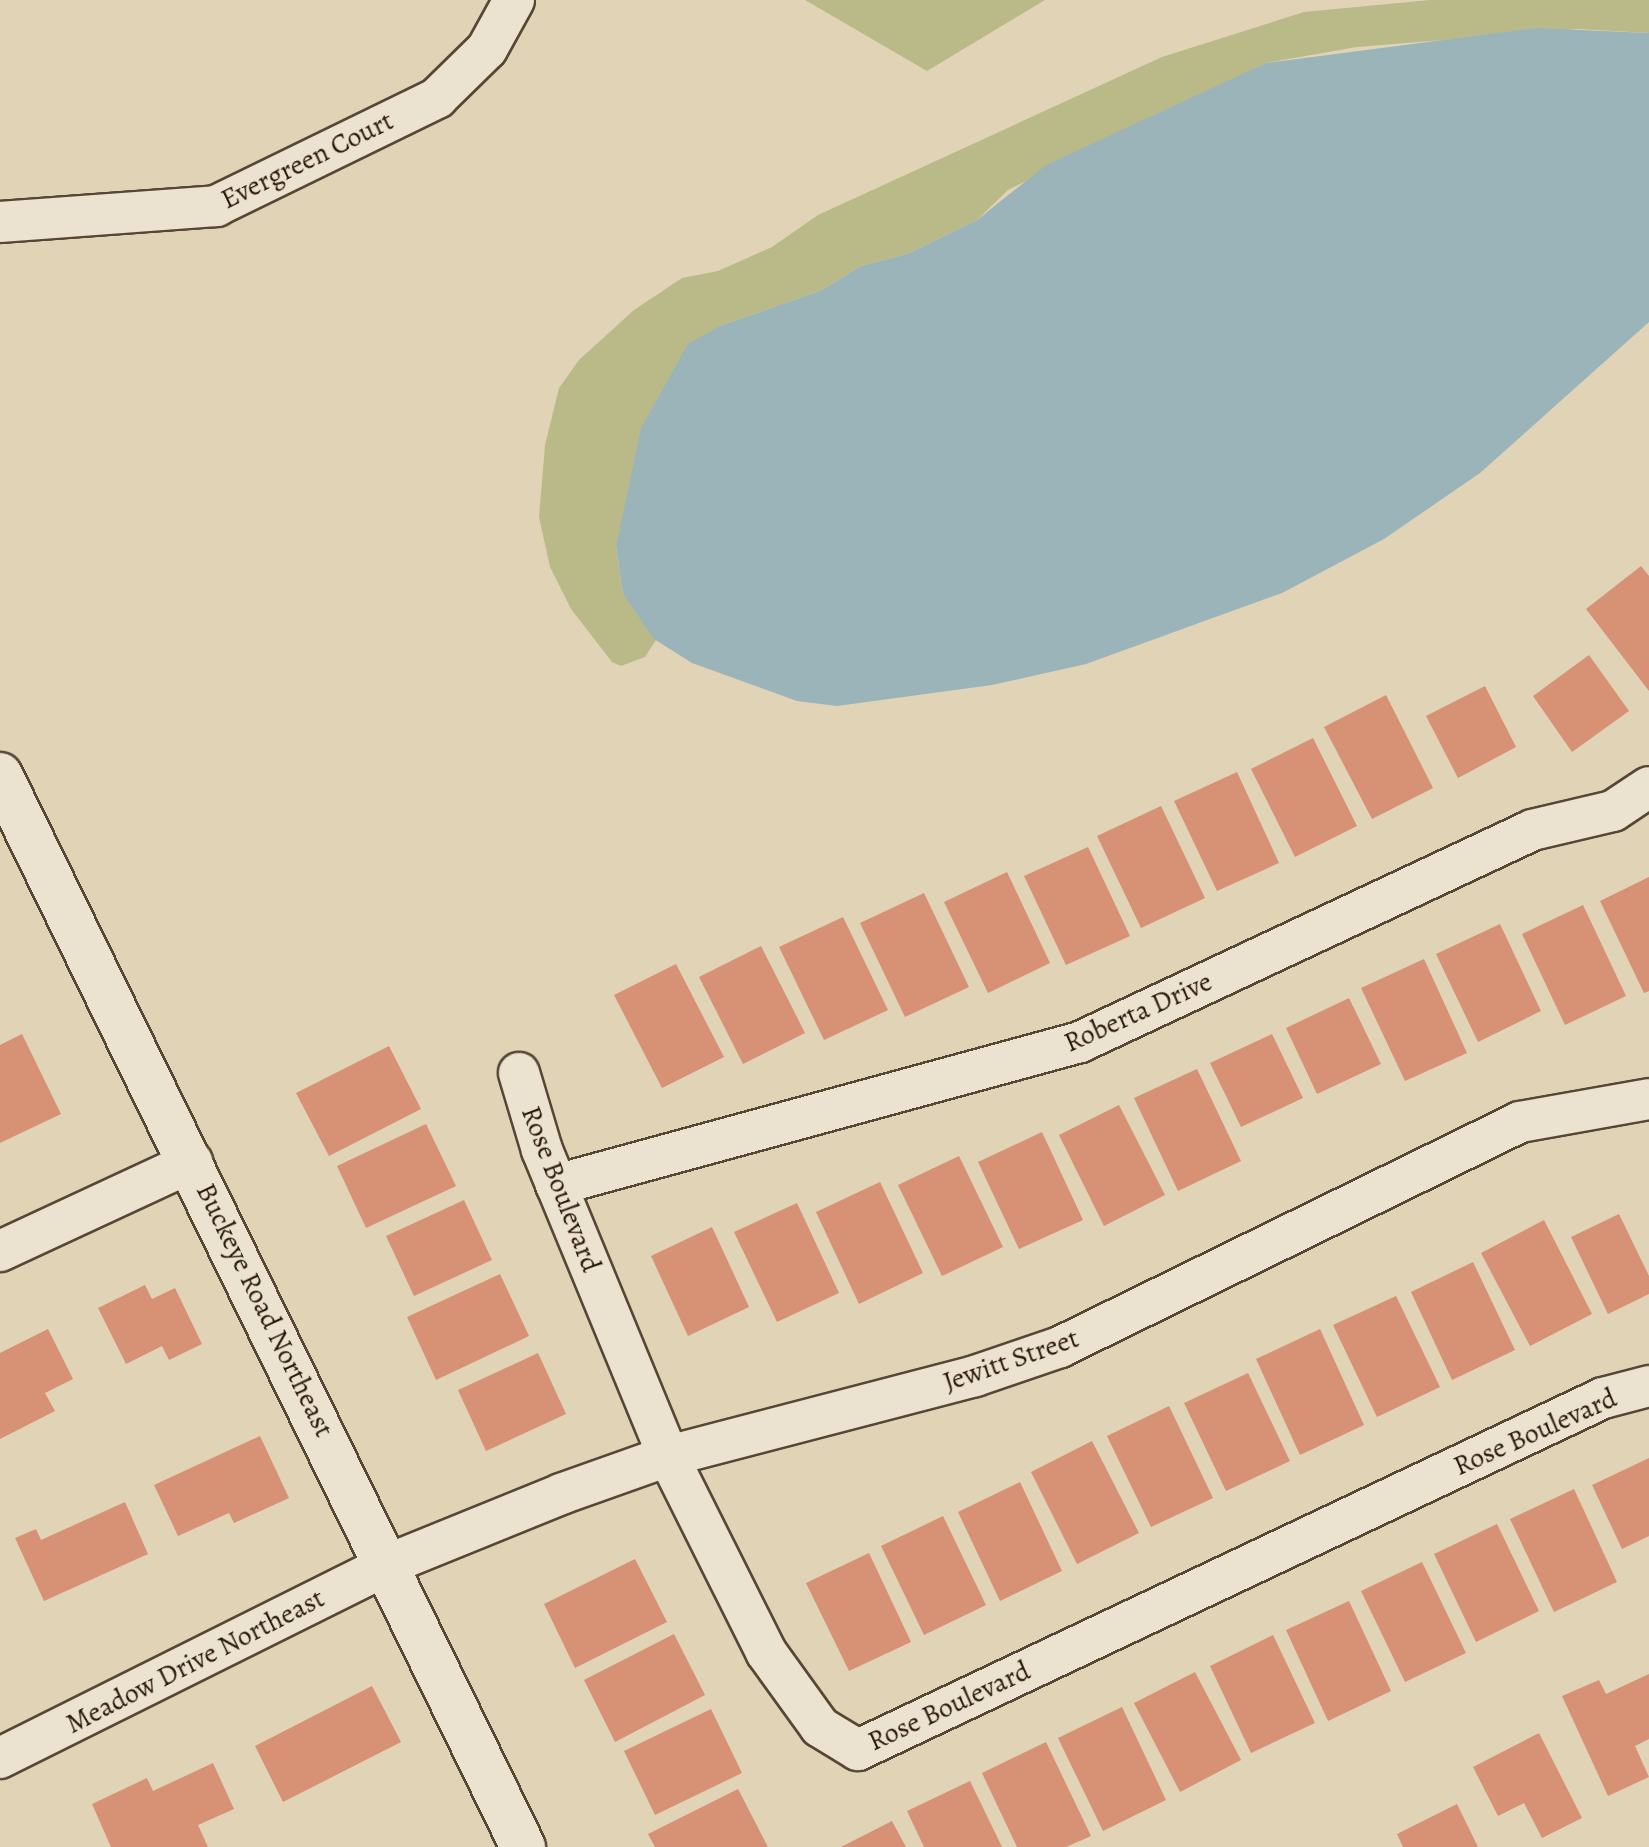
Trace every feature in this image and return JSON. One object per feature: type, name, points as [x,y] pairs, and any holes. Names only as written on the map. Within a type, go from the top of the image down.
[{"type":"street","name":"Evergreen Court","points":[[0,222],[216,206],[437,98],[487,49],[514,0]]},
{"type":"street","name":"Buckeye Road Northeast","points":[[0,775],[12,830],[192,1162],[389,1564],[523,1847]]},
{"type":"street","name":"Roberta Drive","points":[[556,1185],[1080,1042],[1532,830],[1613,811],[1649,787]]},
{"type":"street","name":"Rose Boulevard","points":[[519,1073],[556,1185],[668,1456],[766,1652],[820,1727],[858,1750],[1603,1398],[1649,1386]]},
{"type":"street","name":"Jewitt Street","points":[[389,1564],[668,1456],[975,1376],[1060,1347],[1520,1122],[1630,1104]]},
{"type":"street","points":[[0,1251],[192,1162]]},
{"type":"street","name":"Meadow Drive Northeast","points":[[0,1758],[389,1564]]},
{"type":"green space","points":[[805,0],[1045,0],[927,71]]},
{"type":"green space","points":[[1430,0],[1649,0],[1649,33],[1577,29],[1357,47],[1266,63],[1008,190],[977,220],[907,254],[861,266],[820,291],[720,326],[616,547],[623,594],[656,640],[645,657],[621,666],[612,662],[571,609],[550,567],[539,517],[545,445],[559,388],[579,360],[634,310],[682,278],[718,271],[772,247],[818,215],[1162,57],[1304,12]]},
{"type":"water","points":[[1536,28],[1649,33],[1649,322],[1480,473],[1384,539],[1282,593],[1086,664],[992,685],[837,706],[797,701],[692,663],[654,639],[623,594],[616,547],[641,428],[688,344],[720,326],[820,291],[861,266],[907,254],[977,220],[1046,165],[1266,63]]},
{"type":"building","points":[[1641,566],[1649,576],[1649,691],[1586,609]]},
{"type":"building","points":[[1589,655],[1629,711],[1572,752],[1533,696]]},
{"type":"building","points":[[1485,686],[1516,747],[1458,778],[1426,716]]},
{"type":"building","points":[[1386,695],[1433,788],[1372,819],[1324,727]]},
{"type":"building","points":[[1313,738],[1357,826],[1295,857],[1251,769]]},
{"type":"building","points":[[1237,772],[1279,863],[1217,891],[1174,801]]},
{"type":"building","points":[[1161,806],[1205,898],[1141,928],[1097,836]]},
{"type":"building","points":[[1088,847],[1130,936],[1066,965],[1024,876]]},
{"type":"building","points":[[1007,872],[1050,963],[988,993],[944,902]]},
{"type":"building","points":[[1649,877],[1649,991],[1644,993],[1600,901]]},
{"type":"building","points":[[924,893],[969,987],[905,1017],[860,923]]},
{"type":"building","points":[[1583,905],[1626,996],[1565,1025],[1522,934]]},
{"type":"building","points":[[843,917],[888,1010],[824,1040],[779,947]]},
{"type":"building","points":[[1500,924],[1541,1011],[1478,1042],[1436,954]]},
{"type":"building","points":[[761,946],[805,1033],[743,1064],[699,977]]},
{"type":"building","points":[[1424,959],[1467,1053],[1405,1081],[1361,988]]},
{"type":"building","points":[[676,964],[724,1057],[662,1088],[614,995]]},
{"type":"building","points":[[1349,998],[1381,1064],[1317,1094],[1286,1028]]},
{"type":"building","points":[[22,1034],[61,1114],[0,1143],[0,1045]]},
{"type":"building","points":[[1272,1034],[1303,1098],[1241,1127],[1210,1063]]},
{"type":"building","points":[[389,1046],[421,1109],[329,1156],[296,1093]]},
{"type":"building","points":[[1197,1069],[1241,1161],[1178,1191],[1134,1098]]},
{"type":"building","points":[[1119,1105],[1165,1195],[1104,1226],[1059,1135]]},
{"type":"building","points":[[426,1124],[456,1186],[366,1228],[337,1166]]},
{"type":"building","points":[[1042,1132],[1083,1220],[1019,1249],[978,1162]]},
{"type":"building","points":[[959,1156],[1003,1247],[942,1276],[898,1185]]},
{"type":"building","points":[[880,1182],[923,1273],[859,1304],[816,1212]]},
{"type":"building","points":[[464,1200],[492,1260],[414,1296],[386,1236]]},
{"type":"building","points":[[797,1203],[839,1293],[777,1322],[734,1232]]},
{"type":"building","points":[[1619,1214],[1649,1276],[1649,1294],[1608,1314],[1571,1237]]},
{"type":"building","points":[[1544,1220],[1592,1314],[1530,1346],[1481,1253]]},
{"type":"building","points":[[712,1227],[749,1307],[688,1336],[651,1256]]},
{"type":"building","points":[[1473,1262],[1515,1350],[1452,1380],[1411,1292]]},
{"type":"building","points":[[500,1274],[529,1336],[436,1380],[407,1317]]},
{"type":"building","points":[[145,1285],[152,1299],[175,1288],[202,1344],[169,1360],[162,1346],[126,1364],[98,1308]]},
{"type":"building","points":[[1396,1296],[1440,1387],[1377,1417],[1333,1325]]},
{"type":"building","points":[[48,1329],[73,1379],[45,1393],[55,1411],[0,1439],[0,1353]]},
{"type":"building","points":[[1320,1329],[1364,1425],[1300,1455],[1256,1359]]},
{"type":"building","points":[[538,1353],[566,1414],[486,1451],[458,1390]]},
{"type":"building","points":[[1248,1373],[1290,1461],[1226,1491],[1184,1403]]},
{"type":"building","points":[[1169,1406],[1213,1498],[1151,1527],[1107,1436]]},
{"type":"building","points":[[260,1436],[289,1498],[234,1523],[229,1513],[178,1536],[154,1485]]},
{"type":"building","points":[[1092,1441],[1139,1533],[1077,1564],[1031,1472]]},
{"type":"building","points":[[1649,1458],[1649,1536],[1622,1549],[1592,1485]]},
{"type":"building","points":[[1020,1482],[1062,1571],[1000,1601],[958,1512]]},
{"type":"building","points":[[1574,1489],[1617,1582],[1554,1612],[1510,1519]]},
{"type":"building","points":[[125,1502],[148,1554],[44,1601],[15,1538],[36,1529],[41,1540]]},
{"type":"building","points":[[943,1516],[986,1605],[924,1635],[881,1546]]},
{"type":"building","points":[[1497,1524],[1539,1611],[1476,1642],[1434,1554]]},
{"type":"building","points":[[869,1553],[911,1642],[849,1671],[806,1583]]},
{"type":"building","points":[[635,1559],[667,1622],[575,1668],[544,1604]]},
{"type":"building","points":[[1422,1562],[1466,1653],[1405,1682],[1361,1591]]},
{"type":"building","points":[[1349,1601],[1391,1691],[1328,1721],[1286,1630]]},
{"type":"building","points":[[674,1634],[705,1695],[615,1742],[584,1680]]},
{"type":"building","points":[[1273,1635],[1315,1723],[1251,1753],[1210,1666]]},
{"type":"building","points":[[1195,1672],[1241,1760],[1180,1792],[1134,1703]]},
{"type":"building","points":[[1649,1674],[1649,1739],[1635,1746],[1649,1777],[1608,1796],[1562,1696],[1599,1680],[1606,1694]]},
{"type":"building","points":[[372,1686],[401,1742],[283,1802],[255,1746]]},
{"type":"building","points":[[1122,1707],[1166,1800],[1103,1831],[1058,1738]]},
{"type":"building","points":[[711,1709],[742,1773],[655,1815],[624,1751]]},
{"type":"building","points":[[1539,1733],[1582,1818],[1542,1838],[1524,1803],[1498,1816],[1473,1767]]},
{"type":"building","points":[[1046,1742],[1091,1836],[1066,1847],[1017,1847],[982,1773]]},
{"type":"building","points":[[213,1763],[234,1809],[198,1825],[208,1847],[111,1847],[92,1804],[147,1778],[153,1791]]},
{"type":"building","points":[[970,1781],[1002,1847],[924,1847],[907,1811]]},
{"type":"building","points":[[738,1789],[768,1847],[655,1847],[648,1834]]},
{"type":"building","points":[[1457,1804],[1478,1847],[1403,1847],[1397,1834]]},
{"type":"building","points":[[892,1821],[906,1847],[841,1847]]}]
